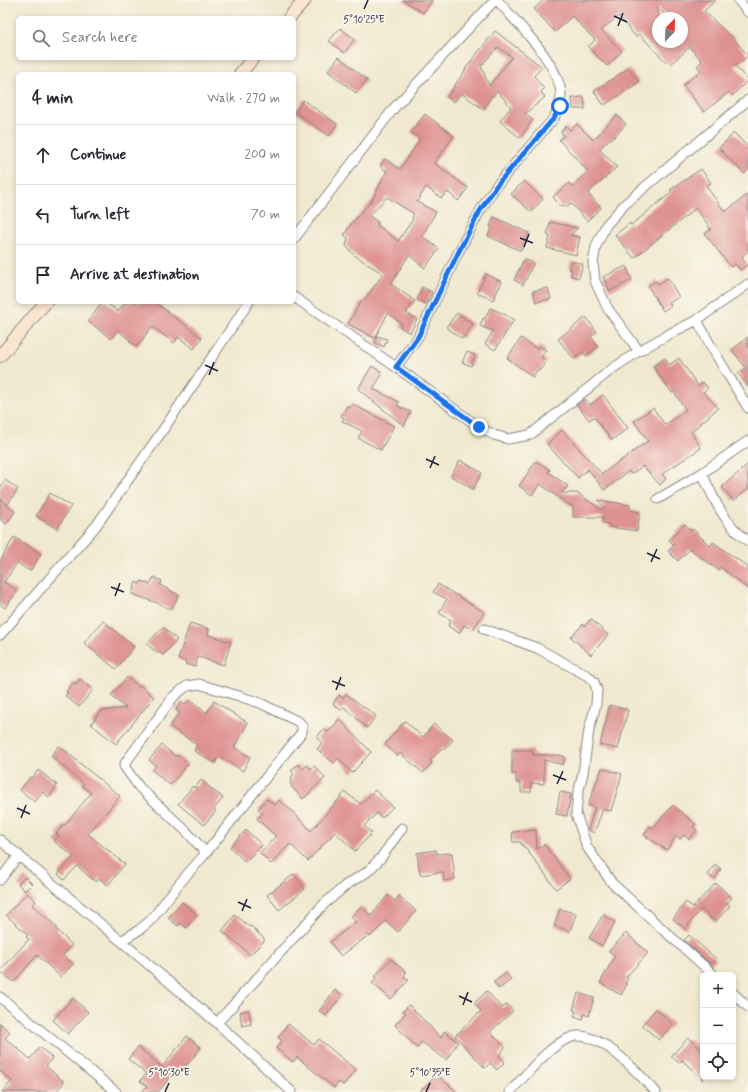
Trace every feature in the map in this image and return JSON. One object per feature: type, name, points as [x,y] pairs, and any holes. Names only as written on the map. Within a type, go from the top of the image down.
[{"type":"main road","points":[[291,16],[305,0]]},
{"type":"main road","points":[[242,72],[251,60]]},
{"type":"main road","points":[[0,356],[44,304]]},
{"type":"street","points":[[296,236],[394,108],[496,0],[535,43],[551,66],[558,80],[561,94],[560,106],[554,118],[496,186],[480,211],[421,331],[396,367]]},
{"type":"street","points":[[738,0],[748,12]]},
{"type":"street","points":[[639,351],[608,309],[595,281],[593,264],[596,246],[606,225],[625,204],[748,100]]},
{"type":"street","points":[[296,298],[396,367],[479,427],[494,435],[508,439],[530,435],[612,369],[639,351],[697,320],[748,284]]},
{"type":"street","points":[[0,635],[96,526],[248,304]]},
{"type":"street","points":[[697,320],[748,408]]},
{"type":"street","points":[[658,500],[702,473],[748,441]]},
{"type":"street","points":[[702,473],[716,503],[730,524],[740,536],[748,541]]},
{"type":"street","points":[[484,629],[537,648],[588,676],[594,682],[597,690],[596,704],[589,730],[576,814],[587,848],[612,883],[660,928],[711,972]]},
{"type":"street","points":[[121,941],[131,936],[151,920],[178,885],[206,853],[302,732],[302,726],[299,722],[260,703],[199,684],[187,686],[174,696],[124,766],[140,787],[186,831],[206,853]]},
{"type":"street","points":[[217,1024],[323,905],[346,885],[367,872],[380,858],[402,828]]},
{"type":"street","points":[[0,840],[121,941],[217,1024],[291,1092]]},
{"type":"street","points":[[0,880],[19,855]]},
{"type":"street","points":[[736,996],[748,1007]]},
{"type":"street","points":[[0,997],[116,1092]]},
{"type":"street","points":[[510,1092],[540,1060],[560,1043],[573,1037],[584,1036],[608,1046],[656,1092]]},
{"type":"building","points":[[403,0],[432,0],[423,13]]},
{"type":"building","points":[[544,0],[716,0],[704,11],[730,36],[731,35],[748,56],[735,66],[748,80],[732,96],[729,92],[704,112],[683,85],[701,71],[697,66],[702,61],[690,47],[669,65],[653,48],[688,48],[688,12],[663,12],[658,7],[658,12],[652,12],[652,47],[639,34],[636,37],[619,16],[601,30],[622,51],[607,66],[588,47],[595,40],[572,16],[555,32],[534,9]]},
{"type":"building","points":[[340,28],[355,39],[344,53],[329,41]]},
{"type":"building","points":[[495,31],[542,67],[534,76],[544,89],[541,92],[545,97],[525,114],[533,120],[520,138],[500,121],[511,107],[497,91],[483,109],[461,93],[454,102],[447,97],[465,69]],"holes":[[[498,47],[512,57],[489,86],[481,66]]]},
{"type":"building","points":[[339,57],[367,80],[356,93],[328,71]]},
{"type":"building","points":[[629,68],[639,82],[606,104],[603,104],[594,91]]},
{"type":"building","points":[[584,97],[585,109],[573,109],[572,98]]},
{"type":"building","points":[[303,100],[337,124],[329,136],[296,113]]},
{"type":"building","points":[[425,114],[454,136],[434,163],[468,188],[458,201],[448,192],[441,198],[426,187],[417,202],[436,212],[422,236],[439,249],[425,268],[409,255],[391,284],[415,301],[406,313],[417,319],[410,333],[400,327],[402,324],[388,313],[375,338],[348,324],[361,301],[363,302],[383,274],[354,255],[346,246],[348,238],[344,235],[351,224],[372,200],[387,171],[380,166],[385,159],[400,169],[420,139],[411,132]],"holes":[[[387,197],[414,214],[413,219],[398,241],[377,225],[378,222],[369,216]]]},
{"type":"building","points":[[617,115],[626,124],[612,139],[611,138],[599,149],[617,167],[588,193],[601,208],[587,221],[571,203],[566,207],[564,205],[561,207],[553,197],[569,183],[572,186],[588,171],[559,140],[564,136],[561,132],[566,126],[570,130],[577,124],[593,140]]},
{"type":"building","points":[[734,133],[748,147],[748,170],[744,174],[719,148]]},
{"type":"building","points":[[701,169],[711,183],[706,186],[725,212],[748,194],[748,251],[742,256],[747,265],[741,270],[735,264],[731,267],[705,234],[711,229],[696,208],[634,258],[615,235],[630,223],[631,225],[672,192],[670,190]]},
{"type":"building","points":[[524,181],[543,199],[531,212],[511,194]]},
{"type":"building","points":[[494,217],[529,233],[521,251],[488,236]]},
{"type":"building","points":[[550,222],[578,228],[570,235],[580,237],[576,255],[547,248],[550,236],[547,235]]},
{"type":"building","points":[[524,259],[534,263],[523,285],[514,280]]},
{"type":"building","points":[[571,261],[583,264],[579,278],[571,276],[572,270],[569,269]]},
{"type":"building","points":[[626,266],[632,280],[610,291],[603,277]]},
{"type":"building","points":[[486,274],[502,282],[493,300],[477,293]]},
{"type":"building","points":[[668,278],[679,297],[669,303],[671,306],[663,311],[648,286],[656,281],[658,284]]},
{"type":"building","points":[[422,287],[432,292],[426,304],[417,300]]},
{"type":"building","points":[[548,288],[551,299],[536,302],[533,291]]},
{"type":"building","points":[[101,304],[108,304],[118,312],[124,304],[158,304],[202,338],[194,349],[178,337],[174,343],[152,326],[137,347],[118,330],[111,339],[88,321]]},
{"type":"building","points":[[490,308],[514,320],[495,350],[485,344],[493,331],[480,326],[483,318],[485,319]]},
{"type":"building","points":[[457,313],[473,324],[462,339],[446,327]]},
{"type":"building","points":[[586,317],[597,332],[591,336],[598,347],[586,356],[583,352],[574,359],[558,339]]},
{"type":"building","points":[[377,336],[387,339],[384,347],[375,343]]},
{"type":"building","points":[[748,337],[748,387],[738,373],[746,368],[732,350]]},
{"type":"building","points":[[521,338],[537,349],[539,346],[546,350],[541,357],[547,361],[539,371],[537,370],[533,377],[507,358]]},
{"type":"building","points":[[467,352],[475,355],[471,366],[462,362]]},
{"type":"building","points":[[665,358],[669,365],[679,358],[698,386],[703,382],[708,388],[703,392],[718,408],[691,432],[701,448],[662,474],[666,479],[660,485],[643,466],[631,474],[629,471],[604,490],[588,469],[578,478],[547,444],[562,430],[602,474],[648,441],[634,421],[653,408],[665,425],[686,410],[674,392],[672,393],[653,366]]},
{"type":"building","points":[[372,366],[383,373],[373,389],[399,402],[397,406],[411,412],[404,426],[358,389]]},
{"type":"building","points":[[603,395],[628,428],[612,440],[594,417],[589,420],[577,405],[585,399],[590,405]]},
{"type":"building","points":[[352,404],[394,426],[381,450],[358,438],[362,431],[342,421],[344,418],[341,416],[347,406],[350,407]]},
{"type":"building","points":[[460,460],[482,473],[473,489],[451,476]]},
{"type":"building","points":[[536,461],[550,470],[548,472],[568,486],[561,493],[577,493],[602,510],[604,507],[598,500],[630,505],[630,510],[640,512],[637,531],[609,527],[609,524],[602,523],[603,517],[573,517],[573,506],[540,484],[532,495],[519,486]]},
{"type":"building","points":[[748,464],[748,489],[734,501],[722,487]]},
{"type":"building","points":[[5,480],[18,489],[8,504],[0,498],[0,488]]},
{"type":"building","points":[[50,493],[71,506],[57,529],[36,516]]},
{"type":"building","points":[[0,499],[15,512],[6,524],[0,519]]},
{"type":"building","points":[[685,524],[691,531],[693,529],[710,546],[713,542],[748,567],[748,589],[720,567],[718,570],[690,549],[678,561],[668,551],[674,545],[669,540]]},
{"type":"building","points":[[14,537],[41,554],[30,571],[17,563],[4,582],[17,591],[5,608],[0,604],[0,561]]},
{"type":"building","points":[[154,577],[162,581],[160,585],[179,595],[171,610],[160,604],[132,594],[136,582],[140,584],[141,581],[150,584]]},
{"type":"building","points":[[438,584],[484,612],[473,630],[464,625],[459,633],[448,626],[451,620],[439,613],[447,599],[433,592]]},
{"type":"building","points":[[591,619],[608,635],[591,655],[571,637],[583,624],[585,626]]},
{"type":"building","points":[[103,621],[134,647],[116,669],[84,643]]},
{"type":"building","points":[[190,623],[209,629],[208,635],[231,642],[224,665],[198,657],[195,667],[185,664],[186,662],[178,659]]},
{"type":"building","points":[[163,627],[177,640],[163,655],[159,652],[157,653],[147,644]]},
{"type":"building","points":[[127,677],[139,687],[140,685],[154,697],[116,744],[91,724],[101,711],[126,708],[111,696]]},
{"type":"building","points":[[80,679],[93,690],[79,707],[65,696],[68,693],[66,692],[74,682],[76,684]]},
{"type":"building","points":[[346,694],[376,716],[367,728],[344,707],[341,710],[333,704],[339,695],[343,698]]},
{"type":"building","points":[[189,700],[207,713],[214,701],[248,723],[234,747],[250,757],[243,771],[219,756],[215,763],[194,751],[197,745],[170,726],[180,713],[176,710],[181,702],[185,705]]},
{"type":"building","points":[[610,705],[628,710],[618,749],[600,745]]},
{"type":"building","points":[[339,719],[371,752],[352,773],[338,758],[334,763],[317,749],[322,743],[317,738],[323,729],[328,732]]},
{"type":"building","points":[[405,721],[423,737],[434,724],[453,740],[444,750],[442,748],[430,761],[432,763],[423,773],[400,753],[398,756],[385,744]]},
{"type":"building","points":[[162,745],[176,757],[177,755],[188,764],[170,785],[152,770],[156,766],[149,760]]},
{"type":"building","points":[[59,746],[120,796],[88,834],[125,864],[108,885],[99,878],[96,882],[77,866],[64,880],[58,874],[74,857],[54,841],[59,836],[56,834],[91,793],[82,786],[84,784],[51,756]]},
{"type":"building","points":[[512,750],[533,750],[533,755],[560,755],[565,757],[563,765],[544,760],[544,784],[531,783],[531,792],[521,792],[521,783],[516,783],[516,774],[512,774]]},
{"type":"building","points":[[298,764],[303,769],[307,765],[311,769],[314,766],[325,778],[303,799],[291,786],[292,785],[290,782],[293,779],[291,777],[294,774],[291,771]]},
{"type":"building","points":[[602,768],[622,774],[611,811],[603,809],[594,833],[588,830],[595,807],[588,805]]},
{"type":"building","points":[[38,770],[57,785],[49,797],[43,792],[35,802],[20,790],[31,776],[33,778]]},
{"type":"building","points":[[201,780],[223,798],[214,809],[216,811],[204,825],[178,804],[193,786],[195,788]]},
{"type":"building","points":[[375,790],[393,807],[382,818],[377,813],[364,826],[372,833],[355,851],[335,832],[308,861],[290,844],[271,864],[260,853],[276,836],[257,819],[263,813],[258,809],[267,799],[275,805],[279,800],[311,831],[345,792],[361,804]]},
{"type":"building","points":[[560,792],[571,794],[567,816],[556,814]]},
{"type":"building","points":[[673,805],[695,824],[693,827],[697,830],[689,839],[684,835],[680,839],[676,836],[667,850],[644,835],[650,826],[653,828]]},
{"type":"building","points":[[246,830],[262,845],[245,862],[230,847]]},
{"type":"building","points":[[536,830],[537,849],[544,844],[570,879],[556,889],[524,846],[522,846],[521,842],[513,842],[512,832]]},
{"type":"building","points":[[436,850],[437,854],[452,853],[455,879],[444,881],[443,872],[420,875],[417,853]]},
{"type":"building","points":[[715,864],[721,869],[715,879],[708,875]]},
{"type":"building","points":[[294,874],[305,889],[279,910],[267,895]]},
{"type":"building","points":[[25,877],[32,884],[25,891],[18,884]]},
{"type":"building","points":[[716,883],[732,898],[727,903],[730,906],[715,922],[701,909],[685,929],[673,919],[686,902],[693,907]]},
{"type":"building","points":[[27,893],[36,901],[32,905],[57,927],[56,929],[72,945],[63,955],[73,964],[61,977],[37,955],[14,982],[0,971],[29,939],[26,937],[28,935],[6,915]]},
{"type":"building","points":[[388,895],[395,901],[399,896],[416,911],[398,932],[386,921],[370,937],[369,935],[341,956],[330,942],[356,922],[351,917],[361,906],[371,916]]},
{"type":"building","points":[[182,902],[197,915],[186,928],[180,923],[178,926],[168,918]]},
{"type":"building","points":[[560,909],[576,914],[570,931],[554,926]]},
{"type":"building","points":[[235,915],[250,927],[251,926],[265,940],[250,955],[222,931]]},
{"type":"building","points":[[603,915],[615,922],[602,946],[589,938]]},
{"type":"building","points":[[626,933],[648,953],[626,977],[628,978],[625,984],[627,985],[621,995],[600,983],[615,956],[609,951]]},
{"type":"building","points":[[689,935],[716,959],[711,964],[684,940]]},
{"type":"building","points":[[391,959],[406,972],[404,977],[409,980],[391,999],[372,983],[377,977],[375,976]]},
{"type":"building","points":[[506,973],[511,980],[499,989],[494,982]]},
{"type":"building","points":[[335,990],[342,995],[326,1016],[319,1011]]},
{"type":"building","points":[[487,991],[502,1008],[507,1004],[513,1011],[490,1032],[505,1047],[499,1056],[505,1062],[497,1070],[490,1063],[485,1068],[455,1036],[481,1011],[474,1003]]},
{"type":"building","points":[[578,993],[594,998],[589,1016],[584,1014],[583,1019],[574,1016],[576,1011],[573,1010]]},
{"type":"building","points":[[73,998],[88,1012],[68,1034],[53,1020]]},
{"type":"building","points":[[409,1005],[441,1038],[444,1031],[458,1042],[446,1060],[422,1042],[417,1048],[395,1025],[406,1013],[403,1011]]},
{"type":"building","points":[[656,1009],[673,1024],[659,1040],[642,1025]]},
{"type":"building","points":[[249,1010],[251,1024],[242,1026],[240,1012]]},
{"type":"building","points":[[0,1023],[10,1032],[5,1038],[30,1059],[40,1047],[52,1058],[46,1066],[64,1082],[56,1092],[2,1092],[12,1081],[0,1071]]},
{"type":"building","points":[[288,1024],[314,1045],[319,1039],[356,1070],[343,1085],[339,1082],[334,1088],[297,1057],[293,1062],[276,1048],[282,1041],[278,1037]]},
{"type":"building","points":[[187,1036],[201,1048],[180,1073],[176,1070],[158,1092],[142,1092],[147,1086],[140,1081],[146,1074],[128,1059],[138,1047],[162,1067]]},
{"type":"building","points":[[688,1038],[700,1048],[700,1077],[682,1060],[679,1063],[671,1056]]},
{"type":"building","points":[[437,1075],[457,1092],[419,1092]]},
{"type":"route","points":[[479,427],[396,367],[418,337],[480,211],[496,186],[554,118],[560,106]]}]
